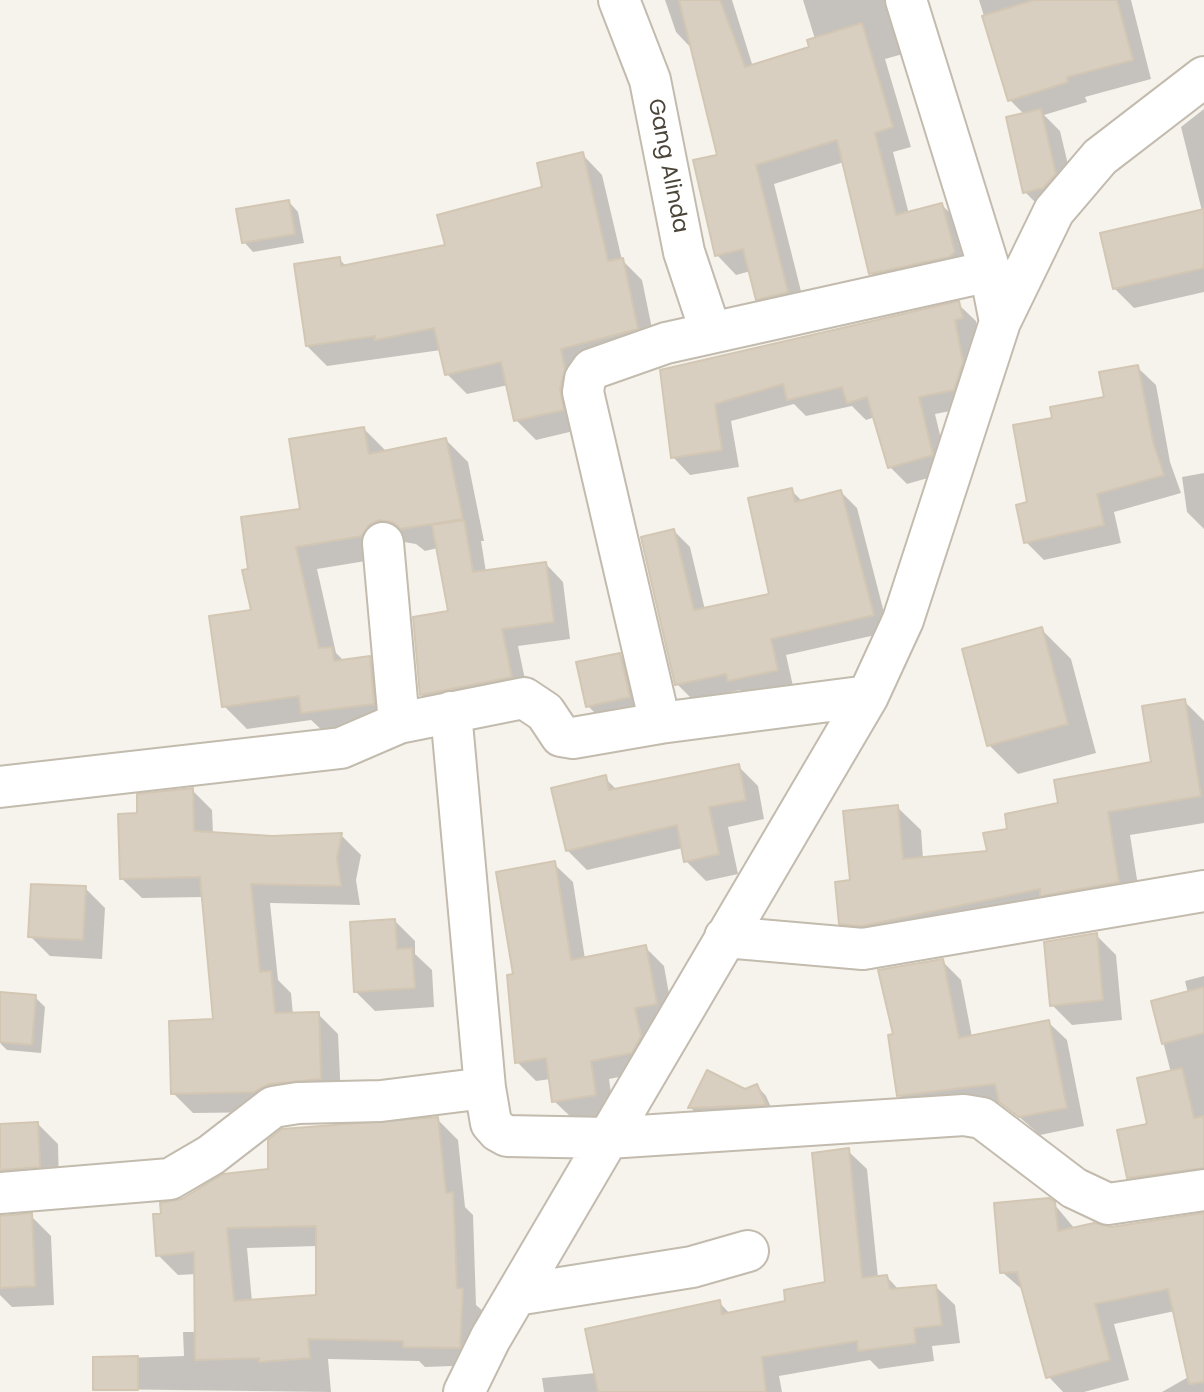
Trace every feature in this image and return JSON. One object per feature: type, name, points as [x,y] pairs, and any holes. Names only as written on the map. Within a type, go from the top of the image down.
[{"type":"street","name":"Gang Alinda","points":[[619,0],[650,80],[684,252],[711,333]]},
{"type":"street","points":[[464,1392],[516,1295],[868,696],[903,620],[1000,322],[1004,277],[906,0]]},
{"type":"street","points":[[660,723],[583,392],[592,369],[605,362],[711,333],[1004,277],[1100,157],[1204,77]]},
{"type":"street","points":[[383,543],[399,723]]},
{"type":"street","points":[[0,787],[341,748],[399,723],[524,698],[545,712],[561,736],[573,738],[660,723],[868,696]]},
{"type":"street","points":[[451,712],[485,1088],[491,1123],[507,1136],[608,1138],[964,1115],[982,1118],[1074,1188],[1108,1204],[1204,1190]]},
{"type":"street","points":[[725,937],[863,949],[1204,891]]},
{"type":"street","points":[[0,1193],[170,1179],[211,1155],[273,1107],[298,1103],[381,1101],[485,1088]]},
{"type":"street","points":[[516,1295],[692,1267],[748,1251]]},
{"type":"building","points":[[679,0],[720,0],[745,67],[809,47],[807,40],[862,23],[893,127],[875,133],[896,215],[942,203],[955,252],[949,257],[869,274],[837,140],[756,165],[788,292],[756,300],[743,249],[715,256],[693,160],[717,155]]},
{"type":"building","points":[[1034,0],[1117,0],[1133,60],[1067,77],[1068,82],[1008,101],[982,16]]},
{"type":"building","points":[[1041,109],[1056,174],[1043,188],[1023,193],[1006,117]]},
{"type":"building","points":[[583,152],[608,261],[623,258],[638,329],[561,349],[565,369],[560,389],[564,410],[514,421],[501,362],[445,375],[434,328],[375,340],[375,336],[306,346],[294,264],[340,257],[341,266],[445,245],[437,215],[542,187],[537,163]]},
{"type":"building","points":[[289,200],[295,234],[242,243],[236,209]]},
{"type":"building","points":[[1204,209],[1204,268],[1113,289],[1100,233]]},
{"type":"building","points":[[959,301],[963,318],[955,320],[963,362],[954,390],[919,397],[933,455],[888,468],[867,397],[847,403],[842,387],[787,400],[783,384],[715,404],[722,450],[671,458],[660,370]]},
{"type":"building","points":[[1138,365],[1153,442],[1164,475],[1097,494],[1104,525],[1024,543],[1016,505],[1027,502],[1013,425],[1052,418],[1050,407],[1104,397],[1099,372]]},
{"type":"building","points":[[364,427],[369,454],[446,438],[463,519],[401,529],[392,522],[380,520],[369,525],[362,536],[296,547],[319,648],[332,647],[334,661],[370,656],[374,704],[301,713],[299,696],[222,707],[209,616],[251,610],[242,570],[248,569],[241,517],[300,509],[289,439]]},
{"type":"building","points":[[792,488],[795,502],[841,490],[874,615],[771,639],[778,670],[728,681],[726,674],[675,685],[641,537],[674,529],[694,610],[769,594],[748,498]]},
{"type":"building","points":[[464,520],[473,572],[546,562],[554,622],[502,629],[512,677],[420,695],[413,617],[448,611],[432,525]]},
{"type":"building","points":[[1042,627],[1068,724],[987,746],[962,649]]},
{"type":"building","points":[[620,653],[630,697],[586,707],[576,662]]},
{"type":"building","points":[[1185,699],[1201,796],[1108,812],[1119,882],[1040,896],[1040,889],[862,926],[839,924],[835,882],[850,880],[843,811],[898,805],[903,859],[987,851],[983,833],[1007,829],[1005,814],[1058,803],[1054,780],[1151,762],[1142,706]]},
{"type":"building","points":[[739,764],[746,800],[709,807],[719,854],[684,862],[677,825],[566,851],[551,788],[606,775],[609,790]]},
{"type":"building","points":[[193,788],[194,831],[272,836],[342,833],[337,858],[341,886],[251,884],[260,972],[271,971],[275,1013],[319,1012],[321,1079],[269,1084],[254,1092],[171,1094],[169,1021],[213,1019],[200,877],[120,879],[118,814],[137,813],[137,794]]},
{"type":"building","points":[[555,861],[571,960],[646,945],[657,1004],[635,1008],[641,1036],[632,1053],[591,1061],[596,1095],[552,1102],[546,1058],[515,1063],[507,975],[513,974],[496,872]]},
{"type":"building","points":[[31,884],[86,886],[83,940],[28,937]]},
{"type":"building","points":[[395,919],[397,949],[412,948],[415,988],[354,992],[350,922]]},
{"type":"building","points":[[1097,933],[1103,1000],[1050,1006],[1044,942]]},
{"type":"building","points":[[943,959],[959,1038],[1049,1020],[1067,1108],[1019,1117],[999,1102],[995,1084],[897,1096],[888,1035],[893,1034],[878,970]]},
{"type":"building","points":[[1204,987],[1204,1033],[1162,1044],[1151,1001]]},
{"type":"building","points":[[0,992],[36,995],[32,1045],[0,1042]]},
{"type":"building","points":[[1182,1068],[1194,1118],[1204,1116],[1204,1168],[1127,1178],[1117,1130],[1147,1124],[1137,1078]]},
{"type":"building","points":[[707,1070],[745,1089],[757,1084],[766,1105],[688,1108]]},
{"type":"building","points":[[438,1117],[446,1193],[453,1192],[457,1288],[463,1289],[460,1348],[403,1347],[403,1341],[308,1339],[310,1358],[259,1362],[259,1358],[195,1360],[194,1252],[156,1256],[153,1214],[161,1214],[160,1203],[182,1199],[223,1174],[268,1169],[268,1140],[282,1129]],"holes":[[[316,1226],[316,1295],[234,1301],[227,1228]]]},
{"type":"building","points":[[38,1122],[40,1167],[0,1170],[0,1124]]},
{"type":"building","points":[[849,1148],[862,1278],[887,1275],[890,1289],[936,1285],[942,1325],[914,1328],[916,1343],[858,1351],[857,1341],[762,1357],[766,1392],[598,1392],[585,1329],[720,1300],[722,1314],[785,1301],[784,1290],[825,1282],[812,1153]]},
{"type":"building","points":[[1049,1198],[1055,1202],[1058,1231],[1094,1223],[1111,1227],[1204,1213],[1204,1382],[1189,1384],[1168,1289],[1095,1304],[1110,1360],[1046,1378],[1017,1272],[1000,1273],[994,1203]]},
{"type":"building","points":[[32,1213],[35,1286],[0,1288],[0,1216]]},
{"type":"building","points":[[138,1356],[138,1390],[93,1390],[93,1357]]}]
